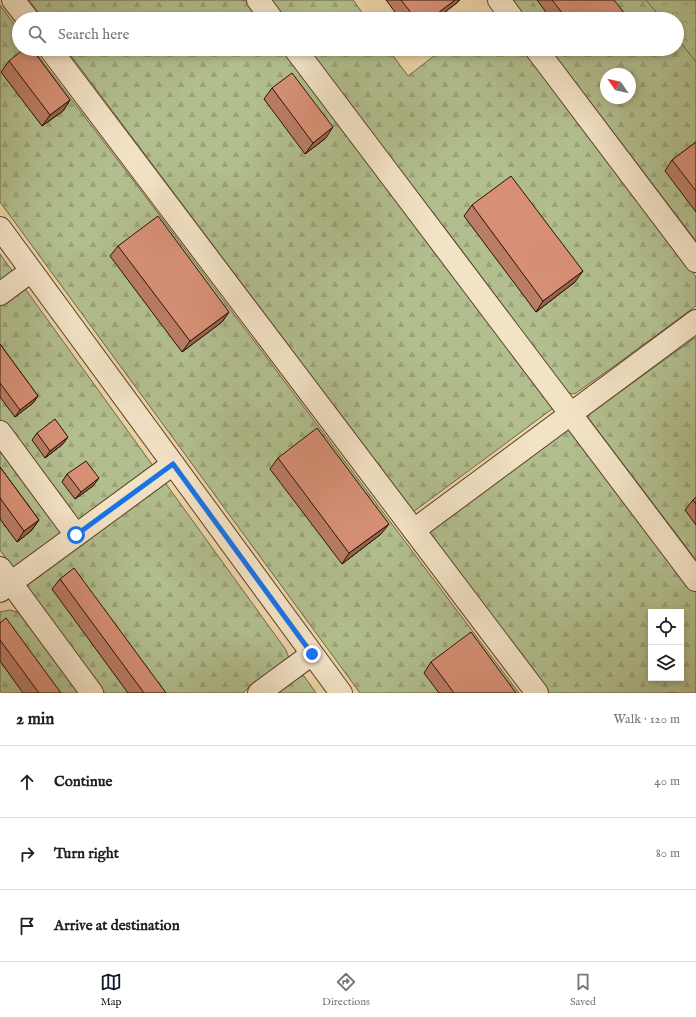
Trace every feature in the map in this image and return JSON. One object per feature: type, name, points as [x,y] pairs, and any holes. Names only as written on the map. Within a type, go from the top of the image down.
[{"type":"lane","points":[[13,0],[22,12]]},
{"type":"lane","points":[[258,0],[267,12]]},
{"type":"lane","points":[[499,0],[508,12]]},
{"type":"lane","points":[[55,56],[537,693]]},
{"type":"lane","points":[[300,56],[696,580]]},
{"type":"lane","points":[[541,56],[696,261]]},
{"type":"lane","points":[[0,228],[341,693]]},
{"type":"lane","points":[[0,294],[31,271]]},
{"type":"lane","points":[[414,530],[696,321]]},
{"type":"lane","points":[[0,432],[76,535]]},
{"type":"lane","points":[[92,693],[4,581],[76,535],[173,464]]},
{"type":"lane","points":[[260,693],[312,654]]},
{"type":"green space","points":[[29,0],[240,0],[248,1],[256,12],[38,12]]},
{"type":"green space","points":[[268,0],[353,0],[362,12],[277,12]]},
{"type":"green space","points":[[513,0],[653,0],[662,12],[522,12]]},
{"type":"green space","points":[[646,0],[696,0],[696,62],[684,47],[684,12],[656,12]]},
{"type":"green space","points":[[0,5],[12,21],[12,56],[38,56],[519,693],[360,693],[0,202]]},
{"type":"green space","points":[[684,42],[696,58],[696,241],[555,56],[684,56]]},
{"type":"green space","points":[[71,56],[287,56],[556,406],[413,512]]},
{"type":"green space","points":[[311,56],[393,56],[408,76],[434,56],[530,56],[696,277],[696,306],[576,393],[572,394],[567,392],[451,236],[392,162]]},
{"type":"green space","points":[[0,254],[286,650],[289,658],[253,683],[243,693],[105,693],[0,550]]},
{"type":"green space","points":[[696,337],[696,560],[587,416]]},
{"type":"green space","points":[[571,427],[696,589],[696,693],[549,693],[428,533]]},
{"type":"green space","points":[[10,610],[20,613],[79,693],[2,693],[0,691],[0,612]]},
{"type":"green space","points":[[297,675],[304,676],[316,693],[274,693]]},
{"type":"building","points":[[401,0],[455,0],[439,12],[410,12]]},
{"type":"building","points":[[552,0],[614,0],[623,12],[561,12]]},
{"type":"building","points":[[15,56],[37,56],[70,100],[50,115],[9,61]]},
{"type":"building","points":[[292,73],[333,127],[313,143],[272,88]]},
{"type":"building","points":[[696,142],[696,191],[672,160]]},
{"type":"building","points":[[511,176],[583,271],[543,301],[472,205]]},
{"type":"building","points":[[158,216],[229,312],[190,341],[118,246]]},
{"type":"building","points":[[0,344],[38,396],[20,410],[0,383]]},
{"type":"building","points":[[55,419],[68,437],[50,451],[37,433]]},
{"type":"building","points":[[317,428],[389,524],[349,553],[278,458]]},
{"type":"building","points":[[86,461],[99,478],[81,492],[67,474]]},
{"type":"building","points":[[0,467],[39,520],[24,531],[0,498]]},
{"type":"building","points":[[696,497],[696,504],[693,500]]},
{"type":"building","points":[[74,568],[166,693],[144,693],[60,579]]},
{"type":"building","points":[[6,618],[61,693],[39,693],[0,640],[0,623]]},
{"type":"building","points":[[471,632],[516,693],[454,693],[431,662]]},
{"type":"route","points":[[76,535],[173,464],[312,654]]}]
